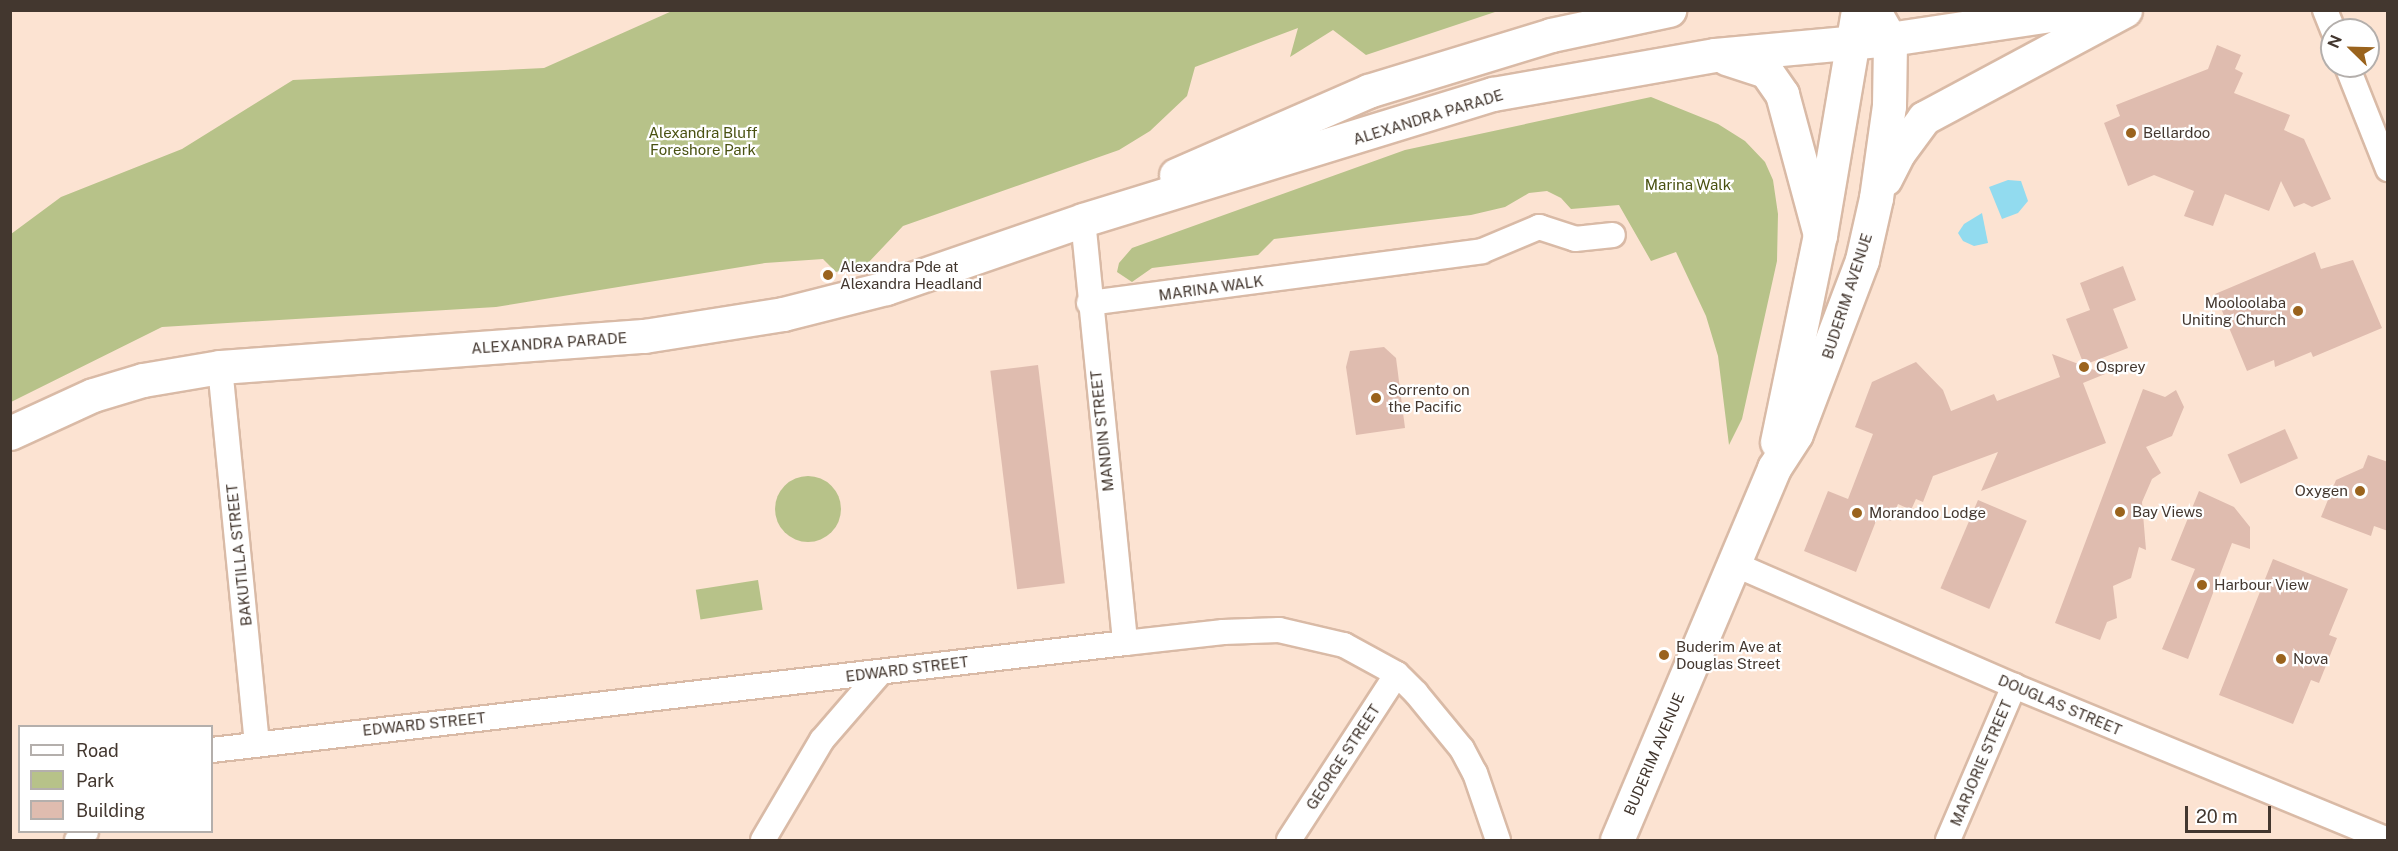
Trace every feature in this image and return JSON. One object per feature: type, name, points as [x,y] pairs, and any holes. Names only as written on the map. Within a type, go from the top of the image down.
[{"type":"main road","name":"ALEXANDRA PARADE","points":[[1083,220],[1135,198],[1190,168],[1368,91],[1551,35],[1669,10]]},
{"type":"main road","name":"BUDERIM AVENUE","points":[[1774,468],[1779,424],[1820,235],[1858,10]]},
{"type":"main road","points":[[1873,10],[1890,39]]},
{"type":"main road","name":"ALEXANDRA PARADE","points":[[10,433],[93,395],[143,380],[220,367],[644,336],[707,328],[886,288],[1083,220],[1493,94],[1715,55],[1890,39],[2083,10]]},
{"type":"main road","points":[[1876,198],[1899,152],[1924,118],[2125,10]]},
{"type":"main road","name":"BUDERIM AVENUE","points":[[1617,840],[1774,468],[1796,434],[1835,337],[1862,260],[1876,198],[1889,106],[1890,39]]},
{"type":"main road","points":[[1715,55],[1766,71],[1775,81],[1782,94],[1820,235]]},
{"type":"street","points":[[2352,78],[2388,169]]},
{"type":"street","name":"MANDIN STREET","points":[[1083,220],[1089,303],[1125,643]]},
{"type":"street","name":"MARINA WALK","points":[[1089,303],[1482,251],[1539,227],[1575,239],[1613,235]]},
{"type":"street","name":"BAKUTILLA STREET","points":[[220,367],[257,743]]},
{"type":"street","name":"DOUGLAS STREET","points":[[1734,564],[2014,686],[2388,840]]},
{"type":"street","name":"EDWARD STREET","points":[[213,750],[1125,643],[1224,632],[1279,630],[1344,645],[1397,674],[1462,749],[1475,774],[1498,840]]},
{"type":"street","points":[[763,840],[822,740],[880,673]]},
{"type":"street","name":"GEORGE STREET","points":[[1289,840],[1397,674]]},
{"type":"street","name":"MARJORIE STREET","points":[[1948,840],[2014,686]]},
{"type":"green space","name":"Alexandra Bluff Foreshore Park","points":[[672,11],[1498,11],[1366,55],[1333,30],[1290,57],[1298,28],[1195,67],[1187,96],[1150,131],[1119,150],[903,226],[867,264],[836,272],[823,259],[765,263],[496,307],[162,327],[11,402],[11,234],[61,197],[182,149],[293,80],[544,68]]},
{"type":"green space","name":"Marina Walk","points":[[1651,97],[1718,124],[1745,141],[1765,162],[1773,180],[1778,214],[1777,261],[1742,419],[1729,445],[1718,356],[1706,316],[1676,252],[1651,261],[1619,205],[1571,209],[1561,198],[1547,191],[1529,193],[1505,207],[1471,215],[1274,239],[1258,255],[1152,268],[1132,282],[1117,272],[1119,263],[1132,248],[1405,150]]},
{"type":"green space","points":[[808,476],[821,479],[831,486],[838,496],[841,509],[838,522],[831,532],[821,539],[808,542],[795,539],[785,532],[778,522],[775,509],[778,496],[785,486],[795,479]]},
{"type":"green space","points":[[758,580],[763,610],[700,619],[696,590]]},
{"type":"water","points":[[2008,180],[2021,181],[2028,201],[2018,213],[2002,219],[1989,187]]},
{"type":"water","points":[[1982,213],[1988,243],[1974,246],[1963,241],[1958,233],[1964,224]]},
{"type":"building","name":"Bellardoo","points":[[2217,45],[2241,55],[2235,69],[2243,73],[2234,93],[2290,115],[2284,130],[2304,139],[2331,199],[2312,207],[2304,203],[2294,207],[2281,181],[2269,211],[2225,194],[2213,226],[2184,216],[2194,191],[2154,175],[2128,186],[2104,123],[2120,116],[2116,105],[2208,69]]},
{"type":"building","name":"Mooloolaba Uniting Church","points":[[2315,252],[2321,269],[2353,260],[2382,328],[2313,357],[2311,352],[2275,367],[2274,360],[2247,371],[2215,294]]},
{"type":"building","points":[[2123,266],[2136,300],[2113,309],[2128,348],[2084,365],[2066,319],[2090,310],[2080,283]]},
{"type":"building","name":"Sorrento on the Pacific","points":[[1384,347],[1396,358],[1405,428],[1356,435],[1346,367],[1350,351]]},
{"type":"building","points":[[2052,354],[2105,374],[2083,383],[2106,443],[1981,491],[1998,452],[1933,476],[1923,502],[1916,499],[1911,510],[1898,504],[1891,521],[1878,516],[1856,572],[1804,551],[1828,491],[1848,499],[1873,434],[1855,427],[1872,382],[1916,362],[1943,390],[1951,411],[1994,394],[1997,401],[2060,377]]},
{"type":"building","points":[[1038,365],[1065,583],[1017,589],[990,371]]},
{"type":"building","name":"Bay Views","points":[[2143,389],[2165,397],[2176,390],[2184,407],[2172,436],[2146,447],[2161,473],[2152,479],[2142,502],[2146,550],[2139,547],[2131,578],[2113,586],[2117,618],[2107,622],[2100,640],[2055,623]]},
{"type":"building","points":[[2285,429],[2298,458],[2240,484],[2227,455]]},
{"type":"building","name":"Oxygen","points":[[2368,455],[2388,462],[2388,531],[2374,526],[2371,536],[2321,517],[2336,480],[2363,468]]},
{"type":"building","name":"Harbour View","points":[[2199,491],[2234,507],[2250,527],[2250,549],[2232,543],[2188,659],[2162,649],[2195,569],[2171,560]]},
{"type":"building","points":[[1978,500],[2027,521],[1989,609],[1940,588]]},
{"type":"building","name":"Nova","points":[[2273,559],[2348,589],[2329,635],[2337,638],[2319,683],[2311,680],[2293,724],[2219,695]]},
{"type":"place","name":"Bellardoo","points":[[2131,133]]},
{"type":"place","name":"Alexandra Pde at Alexandra Headland","points":[[828,275]]},
{"type":"place","name":"Mooloolaba Uniting Church","points":[[2298,311]]},
{"type":"place","name":"Osprey","points":[[2084,367]]},
{"type":"place","name":"Sorrento on the Pacific","points":[[1376,398]]},
{"type":"place","name":"Oxygen","points":[[2360,491]]},
{"type":"place","name":"Bay Views","points":[[2120,512]]},
{"type":"place","name":"Morandoo Lodge","points":[[1857,513]]},
{"type":"place","name":"Harbour View","points":[[2202,585]]},
{"type":"place","name":"Buderim Ave at Douglas Street","points":[[1664,655]]},
{"type":"place","name":"Nova","points":[[2281,659]]}]
